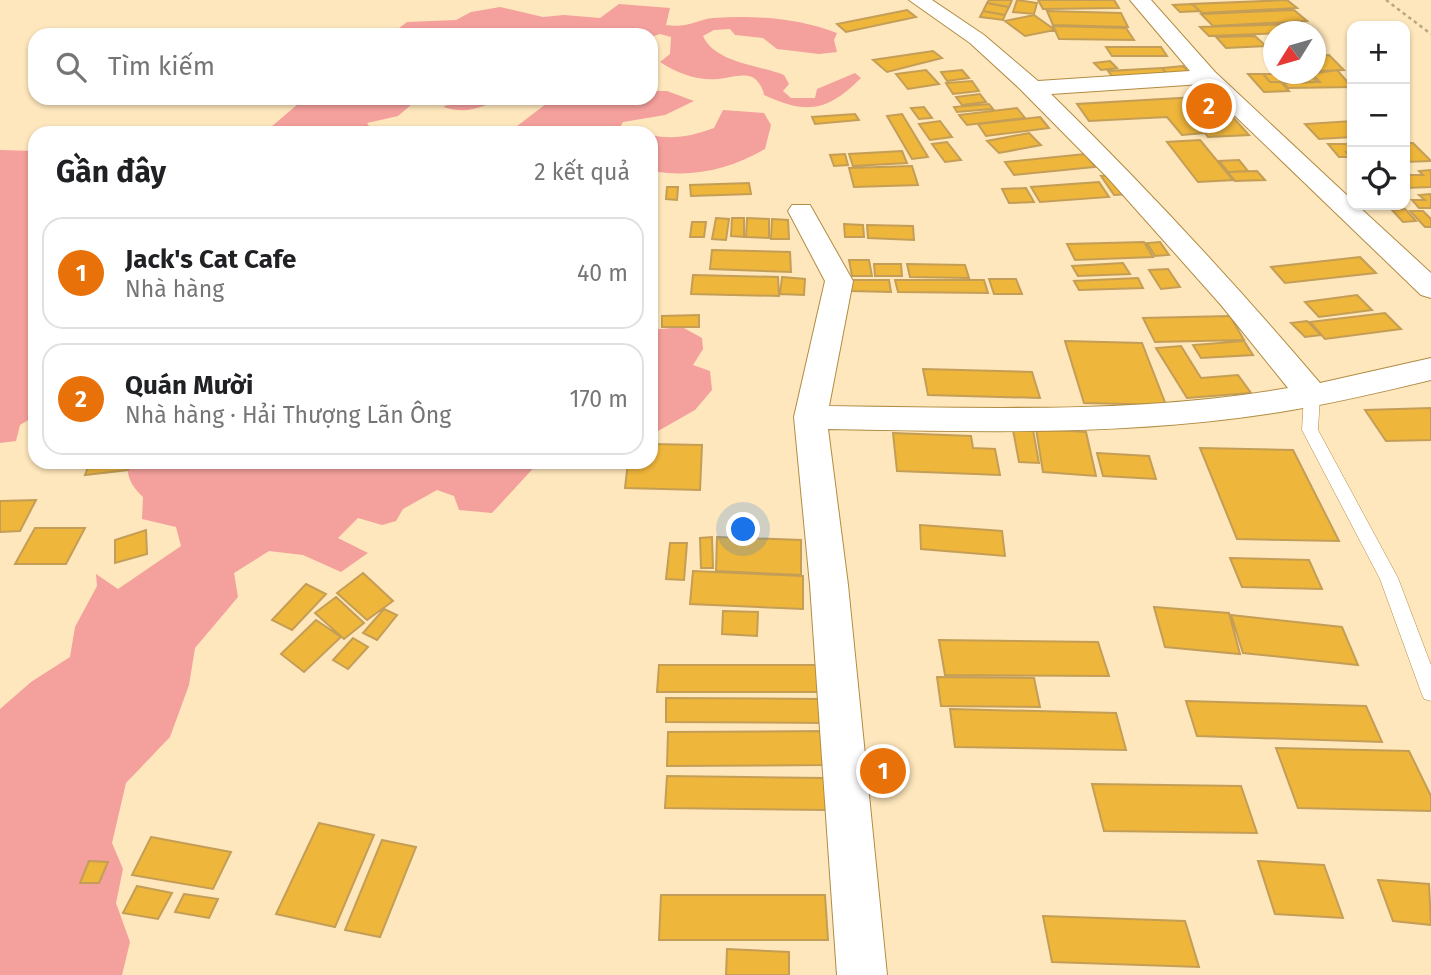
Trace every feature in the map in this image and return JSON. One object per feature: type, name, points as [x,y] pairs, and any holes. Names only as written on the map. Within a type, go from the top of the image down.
[{"type":"street","points":[[919,0],[978,39],[1032,88],[1126,183],[1231,298],[1312,395]]},
{"type":"street","points":[[1140,0],[1207,77],[1431,289]]},
{"type":"street","points":[[1032,88],[1207,77]]},
{"type":"street","points":[[801,211],[839,281],[810,417],[829,585],[862,975]]},
{"type":"street","points":[[810,417],[1009,420],[1167,414],[1312,395],[1392,380],[1431,369]]},
{"type":"lane","points":[[1312,395],[1310,430],[1389,578],[1431,692]]},
{"type":"path","points":[[1387,0],[1431,34]]},
{"type":"shaded area","points":[[619,4],[670,8],[666,25],[674,26],[713,18],[745,17],[807,24],[837,33],[834,40],[837,52],[819,54],[777,49],[763,38],[735,35],[730,29],[714,30],[703,36],[709,45],[727,58],[784,75],[789,84],[783,91],[791,98],[815,98],[817,89],[855,73],[861,78],[827,103],[805,107],[764,95],[760,84],[752,77],[703,79],[673,70],[660,62],[670,54],[671,37],[658,35],[658,28],[399,28],[407,22],[456,20],[471,12],[500,7],[543,17],[564,15],[600,18]]},
{"type":"shaded area","points":[[658,91],[667,91],[694,101],[665,115],[623,122],[621,126],[517,126],[545,105],[658,105]]},
{"type":"shaded area","points":[[297,105],[411,105],[398,116],[367,123],[369,126],[272,126]]},
{"type":"shaded area","points":[[447,105],[487,105],[469,110],[443,107]]},
{"type":"shaded area","points":[[723,110],[764,113],[771,125],[765,149],[738,162],[696,173],[658,172],[658,136],[683,136],[714,128]]},
{"type":"shaded area","points":[[0,150],[28,151],[28,420],[20,425],[16,441],[0,443]]},
{"type":"shaded area","points":[[682,327],[702,338],[703,349],[693,365],[710,371],[712,390],[695,410],[658,431],[658,329]]},
{"type":"shaded area","points":[[128,469],[533,469],[492,513],[459,510],[454,496],[437,490],[403,509],[396,521],[382,525],[358,518],[338,538],[368,553],[341,572],[303,555],[269,551],[234,573],[238,597],[195,648],[189,685],[170,737],[126,783],[112,843],[123,869],[116,903],[130,942],[122,975],[0,975],[0,709],[31,682],[70,657],[75,627],[97,586],[96,574],[118,589],[181,546],[176,527],[142,519],[143,497]]},
{"type":"building","points":[[989,0],[1012,0],[1009,7],[987,3]]},
{"type":"building","points":[[1017,0],[1037,3],[1034,14],[1013,12]]},
{"type":"building","points":[[1038,0],[1114,0],[1119,8],[1043,9]]},
{"type":"building","points":[[1287,0],[1297,8],[1202,13],[1192,4]]},
{"type":"building","points":[[987,3],[1009,7],[1005,15],[983,11]]},
{"type":"building","points":[[1192,4],[1200,11],[1180,12],[1173,5]]},
{"type":"building","points":[[907,10],[916,17],[846,32],[837,24]]},
{"type":"building","points":[[1294,10],[1307,21],[1263,21],[1263,23],[1213,26],[1201,14]]},
{"type":"building","points":[[983,11],[1005,15],[1003,20],[980,17]]},
{"type":"building","points":[[1047,11],[1121,13],[1128,27],[1053,25]]},
{"type":"building","points":[[1034,15],[1055,30],[1025,36],[1005,21]]},
{"type":"building","points":[[1263,25],[1263,34],[1209,36],[1200,27]]},
{"type":"building","points":[[1053,26],[1126,28],[1134,40],[1059,39]]},
{"type":"building","points":[[1255,36],[1263,46],[1226,48],[1216,37]]},
{"type":"building","points":[[1106,47],[1161,47],[1167,56],[1112,56]]},
{"type":"building","points":[[933,51],[942,58],[887,72],[873,60]]},
{"type":"building","points":[[1326,55],[1329,55],[1344,70],[1326,71]]},
{"type":"building","points":[[1110,61],[1117,68],[1101,70],[1094,63]]},
{"type":"building","points":[[1183,66],[1191,75],[1169,76],[1162,68]]},
{"type":"building","points":[[1162,68],[1169,76],[1115,80],[1108,71]]},
{"type":"building","points":[[926,70],[939,84],[908,89],[896,74]]},
{"type":"building","points":[[962,70],[969,78],[947,81],[941,72]]},
{"type":"building","points":[[1337,70],[1347,81],[1347,87],[1288,88],[1284,84],[1326,84],[1326,72]]},
{"type":"building","points":[[1248,74],[1263,74],[1263,84],[1283,84],[1289,91],[1264,92]]},
{"type":"building","points":[[972,81],[979,91],[953,94],[946,83]]},
{"type":"building","points":[[980,94],[986,102],[962,105],[956,97]]},
{"type":"building","points":[[1214,96],[1249,135],[1182,135],[1167,117],[1089,121],[1077,104]]},
{"type":"building","points":[[989,104],[993,109],[957,112],[954,107]]},
{"type":"building","points":[[924,107],[932,118],[919,119],[911,108]]},
{"type":"building","points":[[1017,108],[1025,118],[967,125],[959,115]]},
{"type":"building","points":[[855,114],[859,120],[815,124],[812,117]]},
{"type":"building","points":[[902,114],[928,157],[912,159],[887,116]]},
{"type":"building","points":[[1040,117],[1049,128],[986,136],[978,124]]},
{"type":"building","points":[[940,121],[952,137],[930,140],[919,124]]},
{"type":"building","points":[[1347,121],[1347,137],[1319,139],[1305,124]]},
{"type":"building","points":[[1029,133],[1041,145],[999,153],[987,141]]},
{"type":"building","points":[[1200,140],[1233,180],[1198,182],[1167,142]]},
{"type":"building","points":[[947,142],[961,160],[945,162],[932,144]]},
{"type":"building","points":[[1410,143],[1413,143],[1431,161],[1410,162]]},
{"type":"building","points":[[1328,144],[1347,144],[1347,157],[1339,157]]},
{"type":"building","points":[[902,151],[907,163],[853,166],[849,154]]},
{"type":"building","points":[[845,154],[848,165],[834,166],[830,155]]},
{"type":"building","points":[[1085,154],[1095,167],[1014,175],[1005,162]]},
{"type":"building","points":[[1239,160],[1248,171],[1228,172],[1219,161]]},
{"type":"building","points":[[912,166],[918,185],[854,187],[849,168]]},
{"type":"building","points":[[1431,170],[1431,187],[1410,188],[1410,175],[1423,175],[1419,171]]},
{"type":"building","points":[[1257,171],[1265,180],[1235,181],[1228,172]]},
{"type":"building","points":[[1116,175],[1130,194],[1114,195],[1101,176]]},
{"type":"building","points":[[1099,182],[1109,197],[1040,202],[1031,187]]},
{"type":"building","points":[[749,183],[751,194],[691,196],[690,185]]},
{"type":"building","points":[[667,187],[678,187],[677,200],[666,199]]},
{"type":"building","points":[[1026,188],[1034,202],[1009,203],[1002,189]]},
{"type":"building","points":[[1431,194],[1431,208],[1419,208],[1412,200],[1425,200],[1419,195]]},
{"type":"building","points":[[1392,210],[1406,210],[1416,221],[1403,222]]},
{"type":"building","points":[[1410,211],[1423,211],[1431,219],[1431,227],[1425,227]]},
{"type":"building","points":[[716,218],[729,219],[726,240],[712,239]]},
{"type":"building","points":[[732,218],[744,218],[744,237],[731,236]]},
{"type":"building","points":[[747,218],[769,219],[769,238],[746,237]]},
{"type":"building","points":[[772,219],[788,220],[789,239],[771,239]]},
{"type":"building","points":[[692,222],[706,222],[704,237],[690,237]]},
{"type":"building","points":[[844,224],[863,225],[864,237],[845,237]]},
{"type":"building","points":[[867,225],[913,226],[914,240],[868,238]]},
{"type":"building","points":[[1144,242],[1153,257],[1075,260],[1067,244]]},
{"type":"building","points":[[1160,242],[1169,255],[1155,256],[1147,243]]},
{"type":"building","points":[[712,250],[790,252],[791,272],[710,269]]},
{"type":"building","points":[[1360,257],[1376,273],[1285,283],[1271,267]]},
{"type":"building","points":[[849,260],[869,260],[872,276],[852,276]]},
{"type":"building","points":[[1123,263],[1130,274],[1078,276],[1072,266]]},
{"type":"building","points":[[874,264],[901,264],[902,276],[875,276]]},
{"type":"building","points":[[907,264],[965,265],[969,278],[910,277]]},
{"type":"building","points":[[1168,269],[1180,287],[1161,289],[1149,270]]},
{"type":"building","points":[[693,275],[778,277],[779,296],[691,294]]},
{"type":"building","points":[[782,277],[805,279],[804,295],[780,294]]},
{"type":"building","points":[[1138,278],[1143,288],[1079,290],[1074,281]]},
{"type":"building","points":[[989,279],[1016,279],[1022,294],[994,294]]},
{"type":"building","points":[[849,280],[889,280],[891,292],[850,291]]},
{"type":"building","points":[[895,280],[984,280],[988,293],[898,292]]},
{"type":"building","points":[[1357,295],[1372,310],[1319,317],[1305,302]]},
{"type":"building","points":[[1385,313],[1401,329],[1325,339],[1310,322]]},
{"type":"building","points":[[699,315],[699,327],[662,327],[662,316]]},
{"type":"building","points":[[1230,316],[1244,340],[1155,342],[1143,318]]},
{"type":"building","points":[[1307,321],[1321,335],[1305,337],[1291,323]]},
{"type":"building","points":[[1065,341],[1142,343],[1166,405],[1084,403]]},
{"type":"building","points":[[1244,341],[1253,355],[1201,358],[1193,345]]},
{"type":"building","points":[[1181,346],[1201,378],[1238,375],[1251,393],[1187,398],[1156,348]]},
{"type":"building","points":[[923,369],[1032,372],[1040,398],[928,395]]},
{"type":"building","points":[[1431,408],[1431,440],[1386,441],[1365,410]]},
{"type":"building","points":[[1036,429],[1086,432],[1096,476],[1043,472]]},
{"type":"building","points":[[1013,430],[1033,430],[1039,463],[1019,462]]},
{"type":"building","points":[[893,433],[971,436],[973,448],[995,449],[1000,475],[897,471]]},
{"type":"building","points":[[658,444],[702,445],[700,490],[625,488],[627,469],[658,469]]},
{"type":"building","points":[[1200,448],[1293,450],[1339,541],[1237,539]]},
{"type":"building","points":[[1097,453],[1149,456],[1156,479],[1103,476]]},
{"type":"building","points":[[87,469],[128,469],[128,470],[85,475]]},
{"type":"building","points":[[36,500],[20,531],[0,532],[0,501]]},
{"type":"building","points":[[920,525],[1002,531],[1005,556],[921,549]]},
{"type":"building","points":[[35,528],[85,528],[66,564],[15,564]]},
{"type":"building","points":[[146,530],[147,554],[115,563],[115,540]]},
{"type":"building","points":[[712,537],[713,568],[701,568],[700,538]]},
{"type":"building","points":[[717,537],[801,540],[801,575],[716,571]]},
{"type":"building","points":[[670,543],[687,543],[684,580],[666,579]]},
{"type":"building","points":[[1230,558],[1309,560],[1322,589],[1242,587]]},
{"type":"building","points":[[693,571],[803,576],[803,609],[690,604]]},
{"type":"building","points":[[363,573],[393,601],[367,620],[337,593]]},
{"type":"building","points":[[306,584],[326,594],[292,630],[272,620]]},
{"type":"building","points":[[336,597],[364,623],[344,639],[315,613]]},
{"type":"building","points":[[1154,607],[1229,613],[1240,654],[1165,647]]},
{"type":"building","points":[[384,609],[397,615],[377,640],[363,633]]},
{"type":"building","points":[[723,611],[758,612],[757,636],[722,634]]},
{"type":"building","points":[[1231,615],[1342,627],[1358,665],[1243,653]]},
{"type":"building","points":[[316,620],[341,637],[304,672],[281,654]]},
{"type":"building","points":[[353,638],[368,647],[348,669],[333,660]]},
{"type":"building","points":[[939,640],[1098,642],[1109,676],[945,675]]},
{"type":"building","points":[[659,665],[823,665],[825,692],[657,692]]},
{"type":"building","points":[[937,677],[1034,678],[1040,707],[941,706]]},
{"type":"building","points":[[666,698],[824,699],[826,723],[666,722]]},
{"type":"building","points":[[1186,701],[1366,706],[1382,742],[1197,736]]},
{"type":"building","points":[[950,709],[1116,713],[1126,750],[955,747]]},
{"type":"building","points":[[826,731],[829,765],[667,766],[668,732]]},
{"type":"building","points":[[1276,748],[1409,751],[1431,796],[1431,811],[1298,808]]},
{"type":"building","points":[[667,776],[825,778],[827,810],[665,808]]},
{"type":"building","points":[[1092,784],[1241,786],[1257,833],[1104,831]]},
{"type":"building","points":[[319,823],[374,835],[335,927],[276,914]]},
{"type":"building","points":[[151,837],[231,852],[213,889],[132,875]]},
{"type":"building","points":[[382,840],[416,847],[380,937],[345,930]]},
{"type":"building","points":[[89,861],[108,862],[99,883],[80,883]]},
{"type":"building","points":[[1258,861],[1324,865],[1343,918],[1275,914]]},
{"type":"building","points":[[1378,880],[1429,884],[1431,925],[1393,921]]},
{"type":"building","points":[[137,886],[172,893],[158,919],[123,913]]},
{"type":"building","points":[[184,894],[218,899],[209,918],[175,912]]},
{"type":"building","points":[[661,895],[825,895],[828,940],[659,940]]},
{"type":"building","points":[[1043,916],[1185,921],[1199,967],[1052,962]]},
{"type":"building","points":[[727,949],[789,952],[789,975],[726,975]]},
{"type":"place","name":"Quán Mười","points":[[1209,106]]},
{"type":"place","name":"Jack's Cat Cafe","points":[[883,771]]}]
